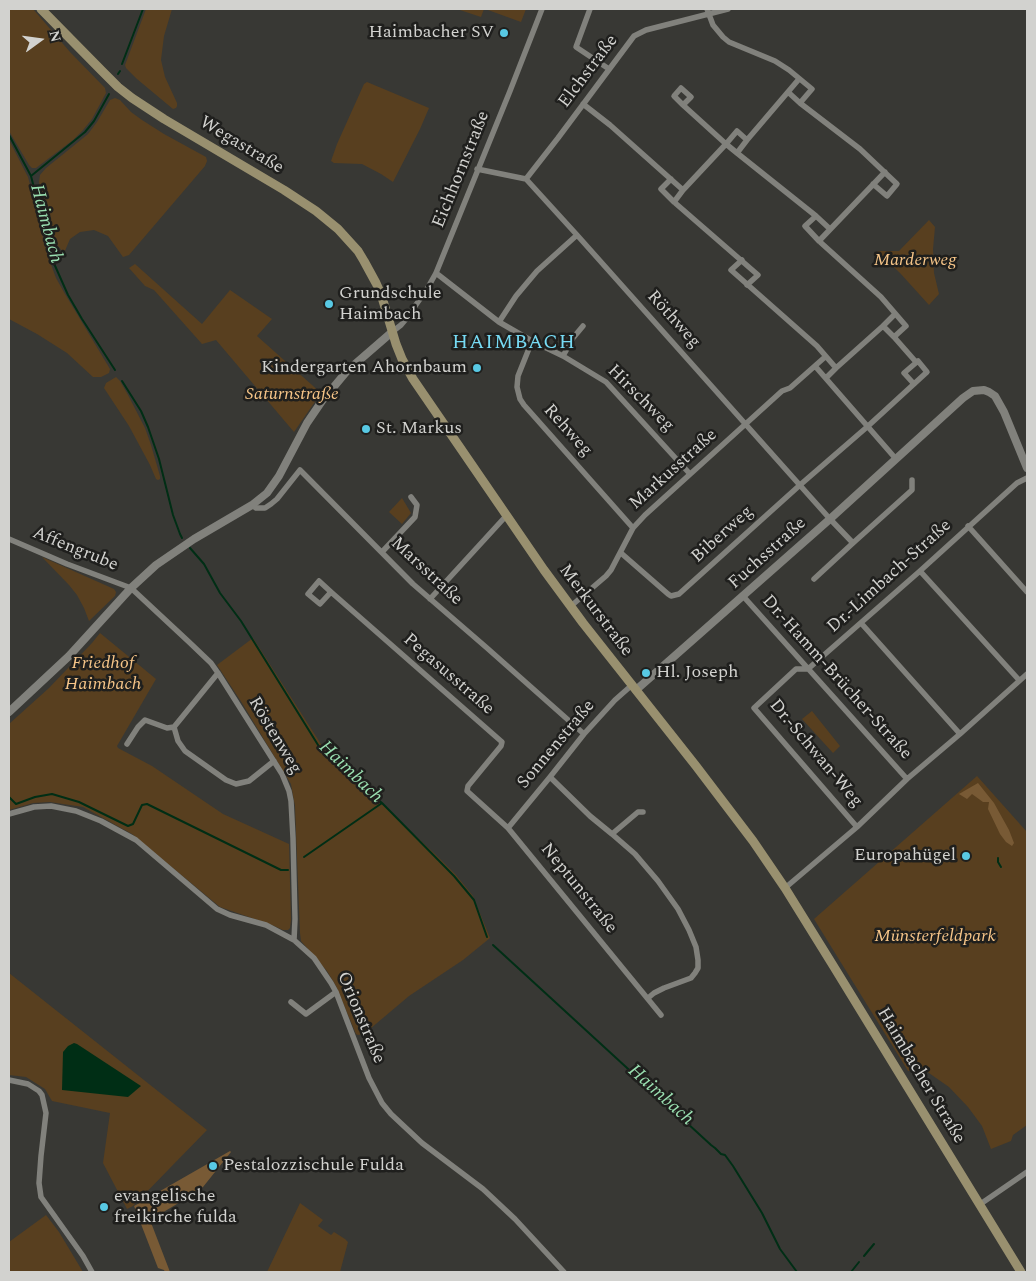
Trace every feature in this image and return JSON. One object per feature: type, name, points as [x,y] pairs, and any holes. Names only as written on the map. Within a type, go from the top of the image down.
[{"type":"main road","name":"Wegastraße","points":[[42,9],[118,87],[132,98],[206,145],[302,201],[338,229],[358,251],[371,272],[381,294],[392,332]]},
{"type":"main road","name":"Merkurstraße","points":[[392,332],[402,359],[411,374],[506,516],[571,606],[754,842],[790,897]]},
{"type":"main road","name":"Haimbacher Straße","points":[[790,897],[1021,1272]]},
{"type":"street","name":"Eichhornstraße","points":[[392,332],[406,319],[436,273],[542,9]]},
{"type":"street","points":[[590,9],[576,47],[609,69]]},
{"type":"street","name":"Elchstraße","points":[[526,180],[634,36],[646,30],[707,11],[728,9]]},
{"type":"street","points":[[707,11],[718,32],[729,42],[775,61],[812,89],[800,102]]},
{"type":"street","points":[[737,153],[799,79]]},
{"type":"street","points":[[788,92],[860,149],[897,184],[887,196],[874,184]]},
{"type":"street","points":[[583,104],[610,124],[683,190]]},
{"type":"street","points":[[683,105],[726,144],[830,229]]},
{"type":"street","points":[[674,202],[736,132],[748,140]]},
{"type":"street","points":[[477,170],[526,180]]},
{"type":"street","points":[[819,241],[885,172]]},
{"type":"street","points":[[671,179],[661,190],[758,275],[747,285]]},
{"type":"street","name":"Röthweg","points":[[526,180],[830,519],[853,542]]},
{"type":"street","points":[[816,216],[805,226],[819,241],[881,296],[906,326],[894,337]]},
{"type":"street","points":[[499,322],[516,296],[537,271],[577,235]]},
{"type":"street","points":[[742,260],[731,270],[817,346],[836,368]]},
{"type":"street","name":"Hirschweg","points":[[436,273],[499,322],[563,356],[606,382],[690,474]]},
{"type":"street","points":[[826,378],[895,314]]},
{"type":"street","points":[[563,356],[573,338],[583,326]]},
{"type":"street","points":[[883,326],[927,372],[914,384],[904,373],[916,362]]},
{"type":"street","points":[[9,712],[69,656],[131,588],[168,556],[252,505],[267,493],[313,413],[332,387],[353,365],[392,332]]},
{"type":"street","name":"Rehweg","points":[[532,341],[518,376],[517,387],[520,399],[633,528]]},
{"type":"street","name":"Markusstraße","points":[[571,606],[606,576],[621,553],[633,528],[645,515],[782,391],[790,388],[825,357]]},
{"type":"street","points":[[815,366],[896,459]]},
{"type":"street","name":"Biberweg","points":[[621,553],[668,594],[676,596],[914,384]]},
{"type":"street","name":"Fuchsstraße","points":[[634,688],[743,596],[918,438],[973,391],[984,390],[995,396],[1027,468]]},
{"type":"street","name":"Marsstraße","points":[[252,505],[256,508],[265,508],[271,504],[300,470],[413,584],[584,734]]},
{"type":"street","name":"Dr.-Limbach-Straße","points":[[808,669],[1017,483],[1027,478]]},
{"type":"street","points":[[814,579],[912,490],[912,480]]},
{"type":"street","points":[[382,552],[415,517],[417,505],[411,497]]},
{"type":"street","points":[[430,599],[506,516]]},
{"type":"street","name":"Dr.-Limbach-Straße","points":[[968,526],[1027,592]]},
{"type":"street","name":"Affengrube","points":[[9,539],[66,564],[131,588]]},
{"type":"street","points":[[920,571],[1019,680]]},
{"type":"street","name":"Röstenweg","points":[[131,588],[211,664],[274,761],[286,783],[291,801],[295,901],[294,940]]},
{"type":"street","name":"Pegasusstraße","points":[[331,592],[502,742],[501,746],[467,788]]},
{"type":"street","name":"Dr.-Hamm-Brücher-Straße","points":[[743,596],[907,779]]},
{"type":"street","points":[[861,623],[960,734]]},
{"type":"street","name":"Dr.-Schwan-Weg","points":[[808,669],[796,669],[754,708],[857,827]]},
{"type":"street","points":[[127,744],[145,720],[167,728],[174,727],[218,673]]},
{"type":"street","points":[[785,888],[857,827],[907,779],[1027,674]]},
{"type":"street","name":"Sonnenstraße","points":[[508,828],[614,700],[634,688]]},
{"type":"street","points":[[174,727],[178,741],[185,751],[226,780],[236,784],[249,781],[274,761]]},
{"type":"street","points":[[550,777],[590,816],[635,854],[678,909],[689,930],[696,947],[698,960],[698,968],[695,973],[691,978],[664,988],[648,998]]},
{"type":"street","name":"Neptunstraße","points":[[467,788],[470,794],[508,828],[661,1014]]},
{"type":"street","name":"Orionstraße","points":[[9,814],[34,807],[51,806],[101,821],[136,840],[217,909],[230,915],[266,925],[294,940],[314,958],[336,992],[369,1078],[382,1103],[422,1143],[483,1189],[515,1219],[564,1272]]},
{"type":"street","points":[[612,834],[638,812],[643,812]]},
{"type":"street","points":[[291,1002],[306,1014],[336,992]]},
{"type":"street","points":[[9,1080],[28,1084],[39,1090],[42,1095],[46,1113],[40,1165],[42,1197],[92,1272]]},
{"type":"street","points":[[979,1205],[1027,1172]]},
{"type":"green space","points":[[9,9],[33,9],[70,52],[105,88],[106,93],[92,119],[83,130],[36,168],[32,168],[29,165],[9,131]]},
{"type":"green space","points":[[146,9],[172,9],[164,36],[161,60],[165,77],[177,103],[176,108],[173,109],[137,79],[125,65]]},
{"type":"green space","points":[[457,9],[484,9],[481,17]]},
{"type":"green space","points":[[489,9],[526,9],[521,22]]},
{"type":"green space","points":[[367,82],[429,108],[393,182],[362,164],[334,163],[331,161],[364,84]]},
{"type":"green space","points":[[115,98],[120,100],[142,120],[206,157],[207,161],[205,166],[129,255],[123,257],[108,236],[94,230],[80,232],[70,239],[64,253],[57,245],[51,232],[39,182],[40,175],[88,134],[110,100]]},
{"type":"green space","points":[[9,140],[28,177],[49,259],[56,278],[110,369],[109,373],[101,377],[93,377],[67,353],[9,319]]},
{"type":"green space","name":"Marderweg","points":[[929,220],[935,227],[933,249],[934,273],[939,294],[929,305],[877,251],[899,251]]},
{"type":"green space","name":"Saturnstraße","points":[[135,264],[202,324],[230,290],[272,319],[257,336],[321,393],[294,432],[216,340],[202,344],[154,290],[145,286],[129,268]]},
{"type":"green space","points":[[116,377],[128,395],[145,428],[160,476],[158,480],[129,426],[104,388],[106,383]]},
{"type":"green space","points":[[402,498],[411,513],[402,524],[389,512]]},
{"type":"green space","points":[[42,557],[114,589],[116,592],[115,596],[89,621],[77,595]]},
{"type":"green space","name":"Friedhof Haimbach","points":[[100,633],[156,679],[117,746],[118,748],[152,766],[223,814],[289,844],[291,920],[288,930],[283,930],[220,907],[132,834],[83,807],[50,802],[33,803],[9,810],[9,724],[49,688]]},
{"type":"green space","points":[[253,638],[326,752],[456,875],[473,896],[490,938],[463,960],[409,996],[364,1034],[356,1034],[336,986],[327,971],[301,941],[295,806],[291,784],[217,665]]},
{"type":"green space","points":[[812,711],[840,746],[833,753],[802,719]]},
{"type":"green space","name":"Münsterfeldpark","points":[[977,776],[1027,832],[1027,1125],[1013,1135],[1011,1141],[991,1149],[982,1126],[968,1107],[949,1087],[926,1071],[908,1071],[814,919]]},
{"type":"green space","points":[[9,973],[207,1130],[133,1206],[127,1209],[103,1163],[110,1113],[52,1101],[45,1089],[26,1077],[9,1075]]},
{"type":"green space","points":[[300,1203],[323,1220],[318,1226],[331,1235],[334,1232],[348,1242],[340,1272],[267,1272]]},
{"type":"green space","points":[[46,1215],[59,1232],[83,1272],[9,1272],[9,1242]]},
{"type":"shaded area","points":[[978,783],[994,803],[1009,830],[1014,843],[1012,846],[1000,834],[988,809],[989,802],[983,802],[972,794],[967,799],[959,794]]},
{"type":"shaded area","points":[[74,1043],[141,1086],[128,1097],[62,1090],[63,1052]]},
{"type":"shaded area","points":[[230,1151],[203,1187],[150,1220],[170,1272],[165,1272],[158,1268],[134,1206]]},
{"type":"waterway","name":"Haimbach","points":[[122,64],[143,9]]},
{"type":"waterway","name":"Haimbach","points":[[109,94],[94,121],[85,132],[31,176],[52,259],[68,295],[115,370]]},
{"type":"waterway","points":[[9,135],[31,176]]},
{"type":"waterway","name":"Haimbach","points":[[122,381],[141,411],[148,427],[159,459],[173,515],[182,538]]},
{"type":"waterway","name":"Haimbach","points":[[190,548],[204,564],[220,593],[241,621],[323,753],[382,803],[454,876],[474,900],[487,937]]},
{"type":"waterway","points":[[9,797],[16,804],[35,797],[52,794],[79,802],[128,826],[133,824],[142,805],[147,804],[281,870],[288,870]]},
{"type":"waterway","points":[[304,857],[382,803]]},
{"type":"waterway","points":[[998,858],[1001,867]]},
{"type":"waterway","name":"Haimbach","points":[[493,945],[711,1145],[721,1154],[725,1155],[762,1213],[780,1249],[797,1272]]},
{"type":"waterway","points":[[864,1256],[874,1244]]},
{"type":"waterway","points":[[851,1272],[859,1262]]},
{"type":"place","name":"Haimbacher SV","points":[[504,33]]},
{"type":"place","name":"Grundschule Haimbach","points":[[329,304]]},
{"type":"place","name":"Kindergarten Ahornbaum","points":[[477,368]]},
{"type":"place","name":"St. Markus","points":[[366,429]]},
{"type":"place","name":"Hl. Joseph","points":[[646,673]]},
{"type":"place","name":"Europahügel","points":[[966,856]]},
{"type":"place","name":"Pestalozzischule Fulda","points":[[213,1166]]},
{"type":"place","name":"evangelische freikirche fulda","points":[[104,1207]]},
{"type":"district","name":"HAIMBACH","points":[[514,344]]}]
